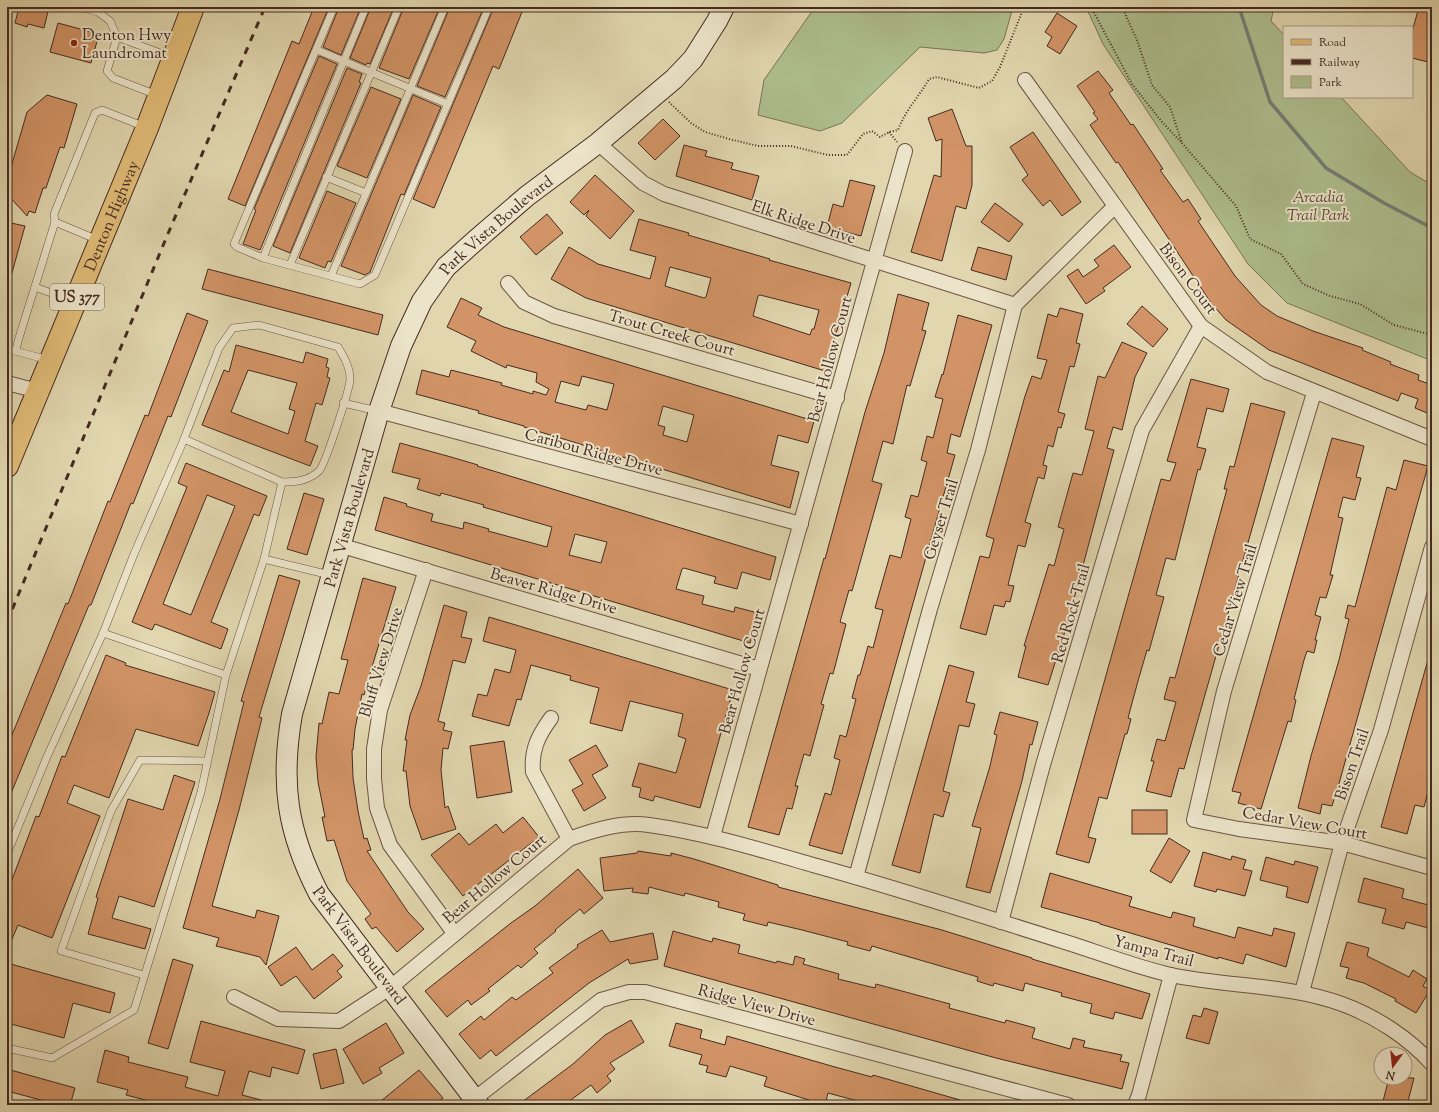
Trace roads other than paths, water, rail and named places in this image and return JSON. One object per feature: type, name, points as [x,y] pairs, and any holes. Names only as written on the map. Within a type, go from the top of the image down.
[{"type":"main road","name":"Denton Highway","points":[[7,466],[147,128],[193,7]]},
{"type":"street","name":"Park Vista Boulevard","points":[[473,1103],[391,987],[319,894],[307,870],[297,842],[289,809],[285,779],[288,736],[292,714],[330,575],[379,411],[400,346],[422,301],[446,267],[527,196],[598,143],[659,91],[693,59],[717,22],[724,7]]},
{"type":"street","name":"Bison Court","points":[[1025,80],[1201,326],[1268,372],[1314,393],[1432,439]]},
{"type":"street","name":"Elk Ridge Drive","points":[[598,143],[643,182],[664,194],[1015,305]]},
{"type":"street","name":"Bear Hollow Court","points":[[234,997],[278,1019],[339,1021],[391,987],[454,933],[569,839],[593,831],[646,824],[713,836],[905,151]]},
{"type":"street","points":[[1015,305],[1115,206]]},
{"type":"street","name":"Trout Creek Court","points":[[508,283],[524,302],[554,316],[837,398]]},
{"type":"street","name":"Geyser Trail","points":[[856,877],[928,617],[978,450],[1015,305]]},
{"type":"street","name":"Red Rock Trail","points":[[1001,922],[1043,765],[1142,430],[1201,326]]},
{"type":"street","points":[[7,383],[38,391]]},
{"type":"street","name":"Cedar View Trail","points":[[1194,820],[1224,691],[1314,393]]},
{"type":"street","name":"Caribou Ridge Drive","points":[[379,411],[801,524]]},
{"type":"street","name":"Beaver Ridge Drive","points":[[339,545],[759,669]]},
{"type":"street","name":"Bison Trail","points":[[1302,992],[1342,842],[1381,730],[1432,547]]},
{"type":"street","name":"Bluff View Drive","points":[[426,570],[380,710],[374,748],[374,779],[377,808],[390,845],[454,933]]},
{"type":"street","points":[[551,718],[535,744],[532,759],[533,772],[569,839]]},
{"type":"street","name":"Cedar View Court","points":[[1194,820],[1239,829],[1342,842],[1432,868]]},
{"type":"street","name":"Yampa Trail","points":[[713,836],[856,877],[1171,975],[1251,987],[1302,992],[1343,1004],[1372,1018],[1393,1031],[1420,1050],[1432,1064]]},
{"type":"street","points":[[1134,1105],[1139,1095],[1171,975]]},
{"type":"street","name":"Ridge View Drive","points":[[473,1103],[601,1000],[629,992],[645,992],[1068,1105]]},
{"type":"lane","points":[[79,7],[98,12],[110,21],[117,37],[107,71],[112,78],[159,96]]},
{"type":"lane","points":[[334,7],[234,244],[237,247],[263,258],[360,284],[375,275],[489,7]]},
{"type":"lane","points":[[263,258],[366,7]]},
{"type":"lane","points":[[290,265],[399,7]]},
{"type":"lane","points":[[331,276],[409,88],[445,7]]},
{"type":"lane","points":[[117,37],[174,58]]},
{"type":"lane","points":[[317,50],[448,104]]},
{"type":"lane","points":[[16,351],[55,222],[54,214],[95,113],[102,110],[147,128]]},
{"type":"lane","points":[[326,177],[366,193]]},
{"type":"lane","points":[[55,222],[100,241]]},
{"type":"lane","points":[[35,287],[75,301]]},
{"type":"lane","points":[[7,854],[46,759],[103,633],[134,554],[184,439],[218,348],[233,328],[259,325],[338,347],[347,363],[350,379],[329,451],[320,470],[301,482],[282,482],[184,439]]},
{"type":"lane","points":[[7,349],[51,360]]},
{"type":"lane","points":[[343,403],[379,411]]},
{"type":"lane","points":[[7,1048],[52,1058],[134,1010],[201,792],[226,675],[264,559],[282,482]]},
{"type":"lane","points":[[264,559],[330,575]]},
{"type":"lane","points":[[103,633],[226,675]]},
{"type":"lane","points":[[144,975],[61,951],[111,811],[140,760],[207,762]]},
{"type":"waterway","points":[[1239,7],[1270,102],[1326,168],[1384,203],[1432,228]]},
{"type":"railway","points":[[7,622],[167,236],[265,7]]},
{"type":"place","name":"Denton Hwy Laundromat","points":[[74,43]]},
{"type":"park label","name":"Arcadia Trail Park","points":[[1318,205]]}]
